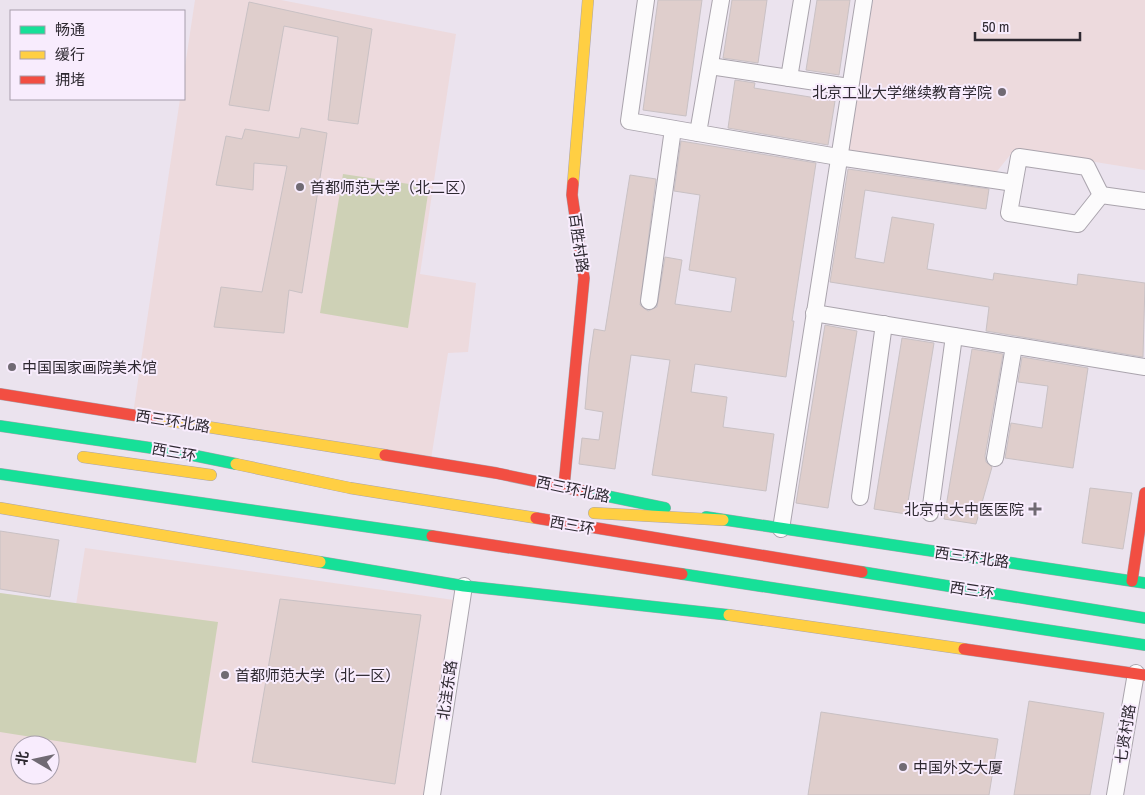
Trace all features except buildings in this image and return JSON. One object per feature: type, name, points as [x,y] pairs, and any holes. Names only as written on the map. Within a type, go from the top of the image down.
[{"type":"main road","name":"百胜村路","points":[[564,486],[584,278],[572,195],[588,0]]},
{"type":"main road","name":"西三环北路","points":[[0,394],[496,473],[723,520],[1145,583]]},
{"type":"main road","points":[[17,416],[67,436]]},
{"type":"main road","name":"西三环","points":[[0,426],[172,451],[350,488],[1145,618]]},
{"type":"main road","points":[[75,456],[170,471],[226,476]]},
{"type":"main road","points":[[78,468],[128,475]]},
{"type":"main road","name":"西三环","points":[[0,474],[346,523],[1145,644]]},
{"type":"main road","points":[[246,478],[350,488]]},
{"type":"main road","points":[[214,492],[346,523]]},
{"type":"main road","points":[[1132,581],[1145,493]]},
{"type":"main road","points":[[466,507],[723,520]]},
{"type":"main road","points":[[0,508],[464,586],[742,616],[1140,674]]},
{"type":"street","points":[[646,0],[629,121],[838,157],[1014,183]]},
{"type":"street","points":[[698,133],[721,0]]},
{"type":"street","points":[[788,78],[802,0]]},
{"type":"street","points":[[781,529],[864,0]]},
{"type":"street","points":[[710,66],[849,88]]},
{"type":"street","points":[[649,301],[673,129]]},
{"type":"street","points":[[1018,157],[1087,167],[1101,195],[1078,224],[1009,214],[1018,157]]},
{"type":"street","points":[[1101,195],[1145,201]]},
{"type":"street","points":[[814,313],[1145,367]]},
{"type":"street","points":[[860,497],[884,324]]},
{"type":"street","points":[[930,513],[954,336]]},
{"type":"street","points":[[995,458],[1014,346]]},
{"type":"street","name":"北洼东路","points":[[432,795],[464,586]]},
{"type":"street","name":"七贤村路","points":[[1115,795],[1140,674]]},
{"type":"shaded area","name":"首都师范大学（北二区）","points":[[195,0],[281,0],[456,34],[420,274],[476,283],[468,352],[448,353],[431,459],[133,414],[180,100],[185,100],[185,66]]},
{"type":"shaded area","name":"北京工业大学继续教育学院","points":[[873,0],[1145,0],[1145,170],[1015,149],[994,175],[848,153]]},
{"type":"shaded area","name":"首都师范大学（北一区）","points":[[85,548],[461,601],[432,795],[0,795],[0,593],[76,605]]},
{"type":"green space","points":[[343,174],[429,187],[408,328],[320,313]]},
{"type":"green space","points":[[0,593],[218,622],[196,763],[60,741],[60,735],[19,735],[0,732]]},
{"type":"traffic: fast","points":[[0,426],[172,451],[236,464]]},
{"type":"traffic: fast","points":[[0,474],[432,536]]},
{"type":"traffic: fast","points":[[587,492],[665,508]]},
{"type":"traffic: fast","points":[[706,517],[1145,583]]},
{"type":"traffic: fast","points":[[320,562],[464,586],[729,615]]},
{"type":"traffic: fast","points":[[862,572],[1145,618]]},
{"type":"traffic: fast","points":[[682,574],[1145,645]]},
{"type":"traffic: slow","points":[[573,183],[588,0]]},
{"type":"traffic: slow","points":[[151,418],[385,455]]},
{"type":"traffic: slow","points":[[83,457],[211,475]]},
{"type":"traffic: slow","points":[[236,464],[350,488],[536,518]]},
{"type":"traffic: slow","points":[[0,508],[320,562]]},
{"type":"traffic: slow","points":[[594,513],[723,520]]},
{"type":"traffic: slow","points":[[729,615],[964,649]]},
{"type":"traffic: jam","points":[[564,486],[584,278],[572,195],[573,183]]},
{"type":"traffic: jam","points":[[0,394],[151,418]]},
{"type":"traffic: jam","points":[[385,455],[496,473],[587,492]]},
{"type":"traffic: jam","points":[[1132,581],[1145,493]]},
{"type":"traffic: jam","points":[[536,518],[862,572]]},
{"type":"traffic: jam","points":[[432,536],[682,574]]},
{"type":"traffic: jam","points":[[964,649],[1145,675]]},
{"type":"place","name":"北京工业大学继续教育学院","points":[[1002,92]]},
{"type":"place","name":"首都师范大学（北二区）","points":[[300,187]]},
{"type":"place","name":"中国国家画院美术馆","points":[[12,367]]},
{"type":"place","name":"北京中大中医医院","points":[[1035,509]]},
{"type":"place","name":"首都师范大学（北一区）","points":[[225,675]]},
{"type":"place","name":"中国外文大厦","points":[[903,767]]}]
